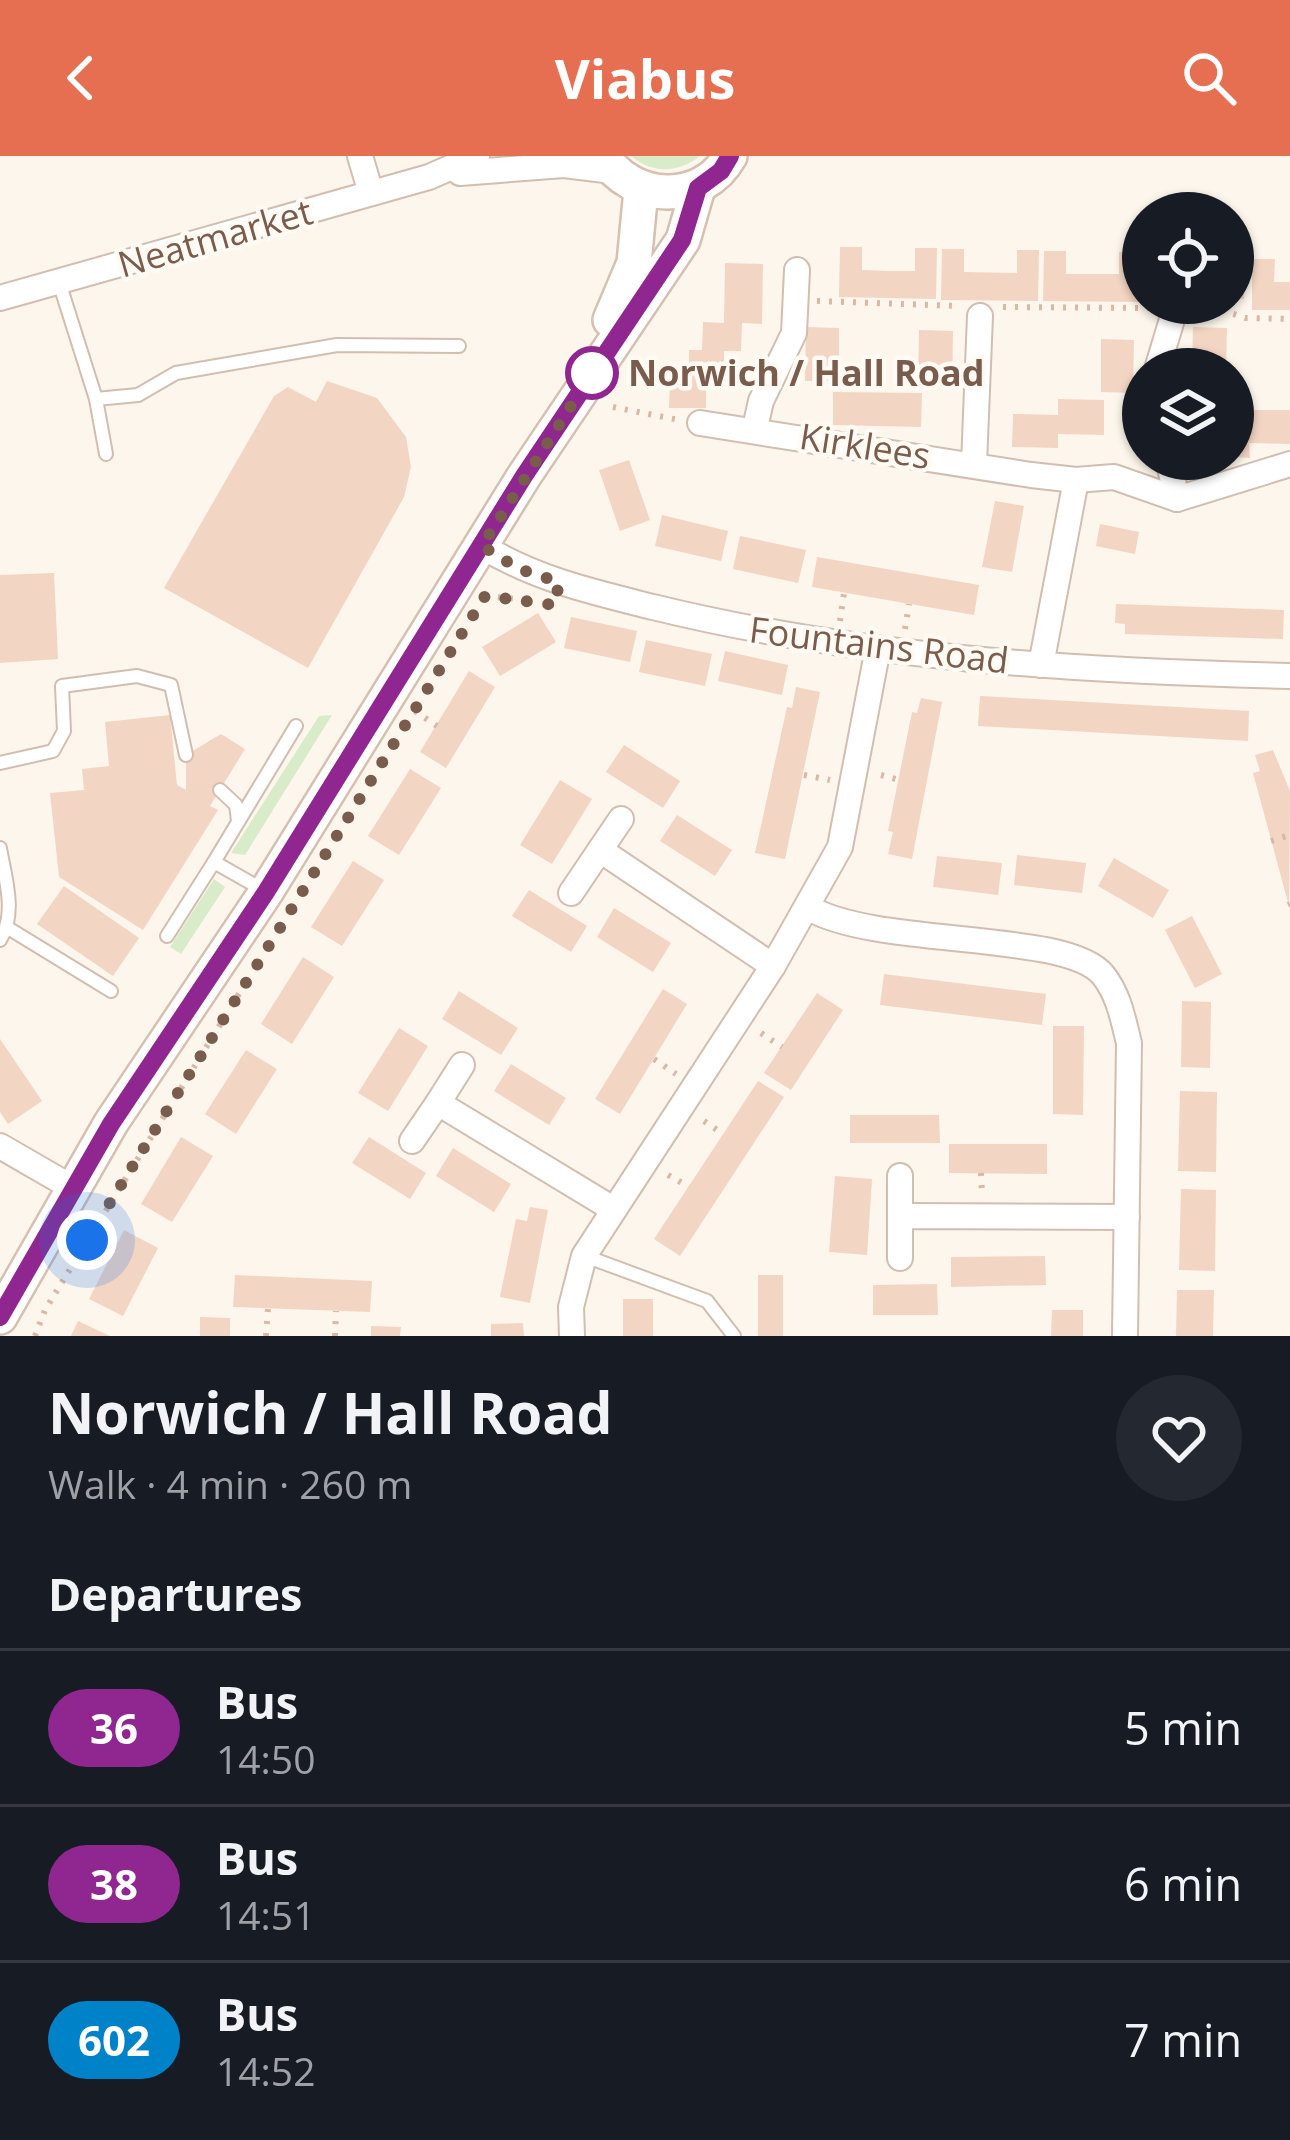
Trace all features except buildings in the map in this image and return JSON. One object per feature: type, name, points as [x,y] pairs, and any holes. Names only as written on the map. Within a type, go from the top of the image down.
[{"type":"street","points":[[359,156],[371,193]]},
{"type":"street","name":"Neatmarket","points":[[429,177],[477,156]]},
{"type":"street","points":[[0,1317],[71,1187],[266,892],[581,388],[682,240],[698,188],[721,171],[730,156]]},
{"type":"street","name":"Neatmarket","points":[[0,298],[429,177],[504,166],[564,165],[619,172]]},
{"type":"street","points":[[581,388],[634,263],[619,172],[698,188]]},
{"type":"street","name":"Kirklees","points":[[755,428],[761,401],[794,332],[796,270]]},
{"type":"street","name":"Kirklees","points":[[974,464],[980,316]]},
{"type":"street","name":"Kirklees","points":[[700,423],[1076,480],[1114,477],[1177,499]]},
{"type":"street","points":[[1173,480],[1177,499],[1290,464]]},
{"type":"street","points":[[1041,665],[1076,480]]},
{"type":"street","name":"Fountains Road","points":[[482,546],[519,569],[559,582],[737,628],[1041,665],[1290,676]]},
{"type":"street","points":[[572,1336],[571,1306],[584,1256],[809,908],[841,847],[878,648]]},
{"type":"street","points":[[571,893],[621,819]]},
{"type":"street","points":[[599,850],[772,966]]},
{"type":"street","points":[[809,908],[829,920],[885,934],[1068,953],[1101,971],[1119,1001],[1129,1043],[1125,1336]]},
{"type":"street","points":[[412,1141],[462,1065]]},
{"type":"street","points":[[437,1103],[613,1209]]},
{"type":"street","points":[[0,1146],[71,1187]]},
{"type":"street","points":[[900,1175],[900,1258]]},
{"type":"street","points":[[900,1216],[1127,1216]]},
{"type":"lane","points":[[59,281],[96,399],[106,454]]},
{"type":"lane","points":[[96,399],[138,395],[176,373],[337,345],[459,346]]},
{"type":"lane","points":[[0,763],[53,751],[64,731],[62,686],[137,676],[171,685],[186,755]]},
{"type":"lane","points":[[167,936],[296,726]]},
{"type":"lane","points":[[220,790],[236,805],[238,822]]},
{"type":"lane","points":[[0,848],[4,934],[111,991]]},
{"type":"lane","points":[[214,862],[266,892]]},
{"type":"lane","points":[[584,1256],[707,1301],[734,1336]]},
{"type":"path","points":[[1254,318],[1290,319]]},
{"type":"path","points":[[613,406],[700,423]]},
{"type":"path","points":[[473,615],[485,596],[555,605],[559,582]]},
{"type":"path","points":[[404,727],[426,692]]},
{"type":"path","points":[[415,711],[436,725]]},
{"type":"path","points":[[1271,841],[1290,836]]},
{"type":"path","points":[[35,1336],[76,1258],[254,970]]},
{"type":"path","points":[[266,1336],[268,1308]]},
{"type":"path","points":[[335,1336],[336,1311]]},
{"type":"green space","points":[[631,156],[700,156],[666,169]]},
{"type":"green space","points":[[332,715],[245,855],[231,853],[319,716]]},
{"type":"green space","points":[[214,879],[225,887],[181,954],[170,947]]},
{"type":"bus line","name":"36","points":[[0,1317],[71,1187],[266,892],[524,476],[682,240],[698,188],[721,171],[730,156]]},
{"type":"place","name":"Norwich / Hall Road","points":[[592,373]]},
{"type":"route","points":[[87,1240],[485,596],[555,605],[559,582],[519,569],[482,546],[592,373]]}]
